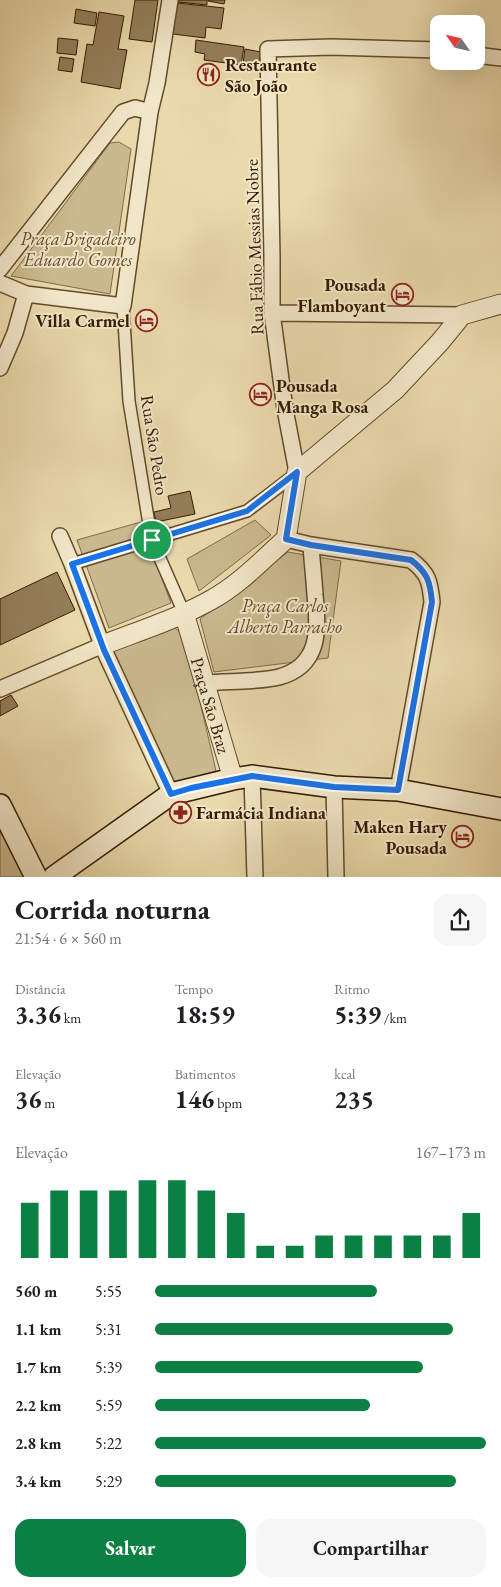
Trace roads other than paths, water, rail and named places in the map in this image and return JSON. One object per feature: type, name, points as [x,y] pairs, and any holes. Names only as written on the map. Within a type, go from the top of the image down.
[{"type":"main road","points":[[243,777],[334,787],[398,790],[501,809]]},
{"type":"main road","name":"Praça São Braz","points":[[171,794],[243,777]]},
{"type":"main road","points":[[54,877],[171,794]]},
{"type":"main road","points":[[0,805],[36,877]]},
{"type":"street","points":[[0,283],[26,294],[123,306],[150,112],[157,83],[170,0]]},
{"type":"street","name":"Rua Fábio Messias Nobre","points":[[297,472],[285,409],[272,313],[268,49],[331,47],[430,50]]},
{"type":"street","points":[[485,56],[501,58]]},
{"type":"street","points":[[0,269],[123,112],[135,108],[150,112]]},
{"type":"street","points":[[0,368],[14,333],[26,294]]},
{"type":"street","points":[[272,313],[462,315],[501,304]]},
{"type":"street","name":"Rua São Pedro","points":[[123,306],[129,401],[152,540],[184,613]]},
{"type":"street","points":[[72,564],[247,511],[395,390],[440,342],[462,315]]},
{"type":"street","points":[[0,689],[184,613],[229,589],[286,539],[297,472]]},
{"type":"street","points":[[60,536],[104,650],[171,794]]},
{"type":"street","points":[[286,539],[311,545],[411,560],[422,568],[430,583],[432,602],[398,790]]},
{"type":"street","points":[[206,683],[277,677],[292,672],[303,665],[312,651],[316,638],[317,614],[311,545]]},
{"type":"street","name":"Praça São Braz","points":[[184,613],[206,683],[243,777]]},
{"type":"street","points":[[243,777],[255,877]]},
{"type":"street","points":[[334,787],[336,877]]},
{"type":"place","name":"Restaurante São João","points":[[209,74]]},
{"type":"place","name":"Pousada Flamboyant","points":[[402,294]]},
{"type":"place","name":"Villa Carmel","points":[[146,320]]},
{"type":"place","name":"Pousada Manga Rosa","points":[[260,395]]},
{"type":"place","name":"Farmácia Indiana","points":[[180,812]]},
{"type":"place","name":"Maken Hary Pousada","points":[[463,836]]},
{"type":"park label","name":"Praça Brigadeiro Eduardo Gomes","points":[[78,248]]},
{"type":"park label","name":"Praça Carlos Alberto Parracho","points":[[285,615]]}]
